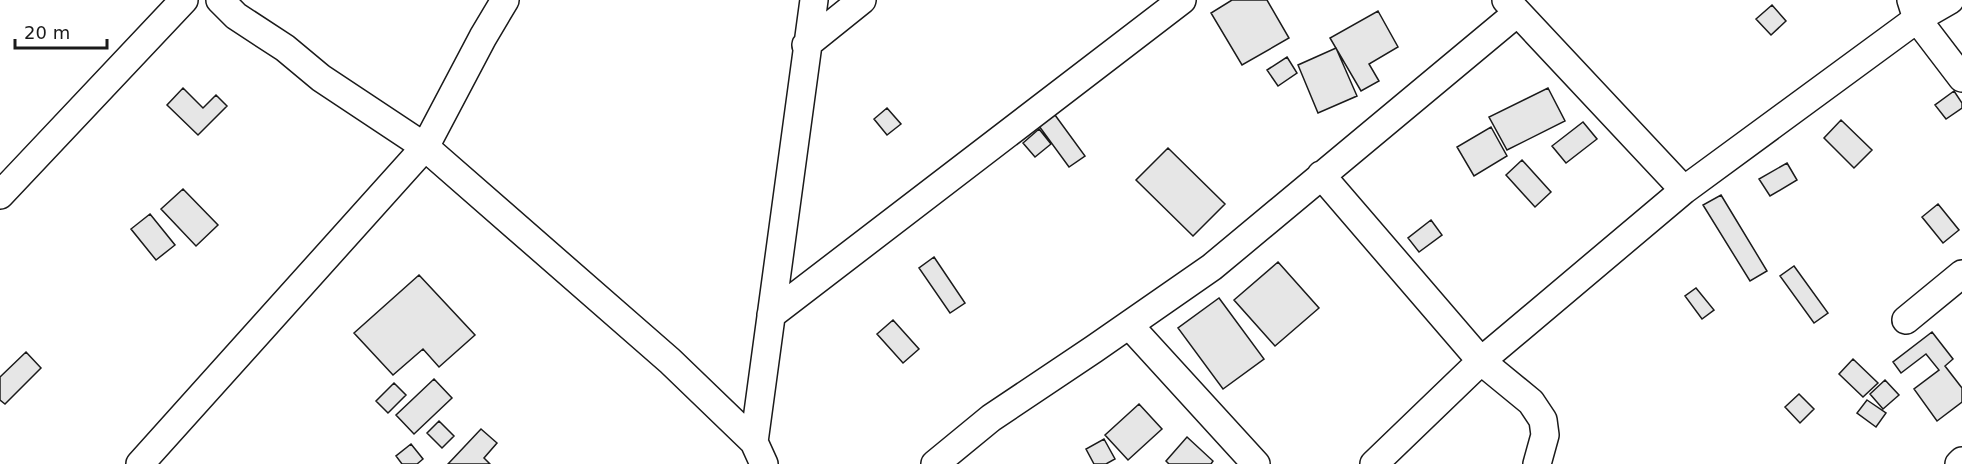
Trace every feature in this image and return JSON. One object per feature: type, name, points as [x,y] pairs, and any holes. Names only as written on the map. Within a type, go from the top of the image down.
[{"type":"street","points":[[0,195],[184,0]]},
{"type":"street","points":[[220,0],[236,16],[285,48],[321,78],[425,147],[670,361],[759,453]]},
{"type":"street","points":[[140,464],[425,147],[505,0]]},
{"type":"street","points":[[759,453],[771,315],[814,0]]},
{"type":"street","points":[[807,45],[862,0]]},
{"type":"street","points":[[771,315],[1182,0]]},
{"type":"street","points":[[1374,464],[1481,361],[1684,190],[1914,9],[1950,0]]},
{"type":"street","points":[[935,464],[991,418],[1212,267],[1321,175],[1511,6],[1684,190]]},
{"type":"street","points":[[1914,9],[1962,78]]},
{"type":"street","points":[[1321,175],[1481,361],[1531,402],[1543,420],[1545,435],[1537,464]]},
{"type":"street","points":[[1906,320],[1962,274]]},
{"type":"street","points":[[1129,325],[1256,464]]},
{"type":"street","points":[[1959,464],[1962,460]]},
{"type":"building","points":[[1232,0],[1267,0],[1289,38],[1242,65],[1211,13]]},
{"type":"building","points":[[1772,5],[1786,21],[1771,35],[1756,19]]},
{"type":"building","points":[[1378,11],[1398,47],[1369,64],[1379,81],[1361,91],[1330,38]]},
{"type":"building","points":[[1336,48],[1357,96],[1318,113],[1298,65]]},
{"type":"building","points":[[1287,57],[1297,73],[1278,86],[1267,70]]},
{"type":"building","points":[[183,88],[203,108],[216,95],[227,106],[198,135],[167,105]]},
{"type":"building","points":[[1548,88],[1565,121],[1507,150],[1489,117]]},
{"type":"building","points":[[1954,91],[1962,103],[1962,108],[1946,119],[1935,105]]},
{"type":"building","points":[[887,108],[901,124],[887,135],[874,119]]},
{"type":"building","points":[[1055,115],[1085,156],[1069,167],[1039,126]]},
{"type":"building","points":[[1841,120],[1872,150],[1854,168],[1824,138]]},
{"type":"building","points":[[1583,122],[1597,139],[1566,163],[1552,146]]},
{"type":"building","points":[[1491,127],[1507,156],[1474,176],[1457,147]]},
{"type":"building","points":[[1039,129],[1051,144],[1035,157],[1023,143]]},
{"type":"building","points":[[1168,148],[1225,204],[1193,236],[1136,180]]},
{"type":"building","points":[[1522,160],[1551,192],[1535,207],[1506,175]]},
{"type":"building","points":[[1787,163],[1797,180],[1770,196],[1759,179]]},
{"type":"building","points":[[183,189],[218,225],[196,246],[161,209]]},
{"type":"building","points":[[1721,195],[1767,271],[1750,281],[1703,205]]},
{"type":"building","points":[[1938,204],[1959,230],[1943,243],[1922,217]]},
{"type":"building","points":[[150,214],[175,245],[156,260],[131,229]]},
{"type":"building","points":[[1431,220],[1442,235],[1419,252],[1408,238]]},
{"type":"building","points":[[934,257],[965,303],[950,313],[919,268]]},
{"type":"building","points":[[1278,262],[1319,308],[1275,346],[1234,300]]},
{"type":"building","points":[[1794,266],[1828,313],[1814,323],[1780,276]]},
{"type":"building","points":[[419,275],[475,335],[439,367],[423,349],[393,375],[354,333]]},
{"type":"building","points":[[1696,288],[1714,310],[1702,319],[1685,296]]},
{"type":"building","points":[[1219,298],[1264,359],[1223,389],[1178,328]]},
{"type":"building","points":[[893,320],[919,349],[903,363],[877,334]]},
{"type":"building","points":[[1932,332],[1953,359],[1945,366],[1962,388],[1962,402],[1937,421],[1914,389],[1939,370],[1926,354],[1901,373],[1893,362]]},
{"type":"building","points":[[26,352],[41,368],[5,404],[0,400],[0,377]]},
{"type":"building","points":[[1853,359],[1878,383],[1863,397],[1839,374]]},
{"type":"building","points":[[434,379],[452,398],[414,434],[396,415]]},
{"type":"building","points":[[1885,380],[1899,395],[1883,409],[1870,394]]},
{"type":"building","points":[[394,383],[406,395],[388,413],[376,401]]},
{"type":"building","points":[[1799,394],[1814,409],[1800,423],[1785,407]]},
{"type":"building","points":[[1867,400],[1886,413],[1876,427],[1857,413]]},
{"type":"building","points":[[1139,404],[1162,429],[1128,460],[1105,435]]},
{"type":"building","points":[[439,421],[454,436],[442,448],[427,433]]},
{"type":"building","points":[[481,429],[497,443],[484,458],[490,464],[448,464]]},
{"type":"building","points":[[1187,437],[1213,461],[1211,464],[1169,464],[1166,461]]},
{"type":"building","points":[[1104,439],[1115,459],[1106,464],[1094,464],[1086,449]]},
{"type":"building","points":[[411,444],[423,459],[417,464],[402,464],[396,456]]}]
